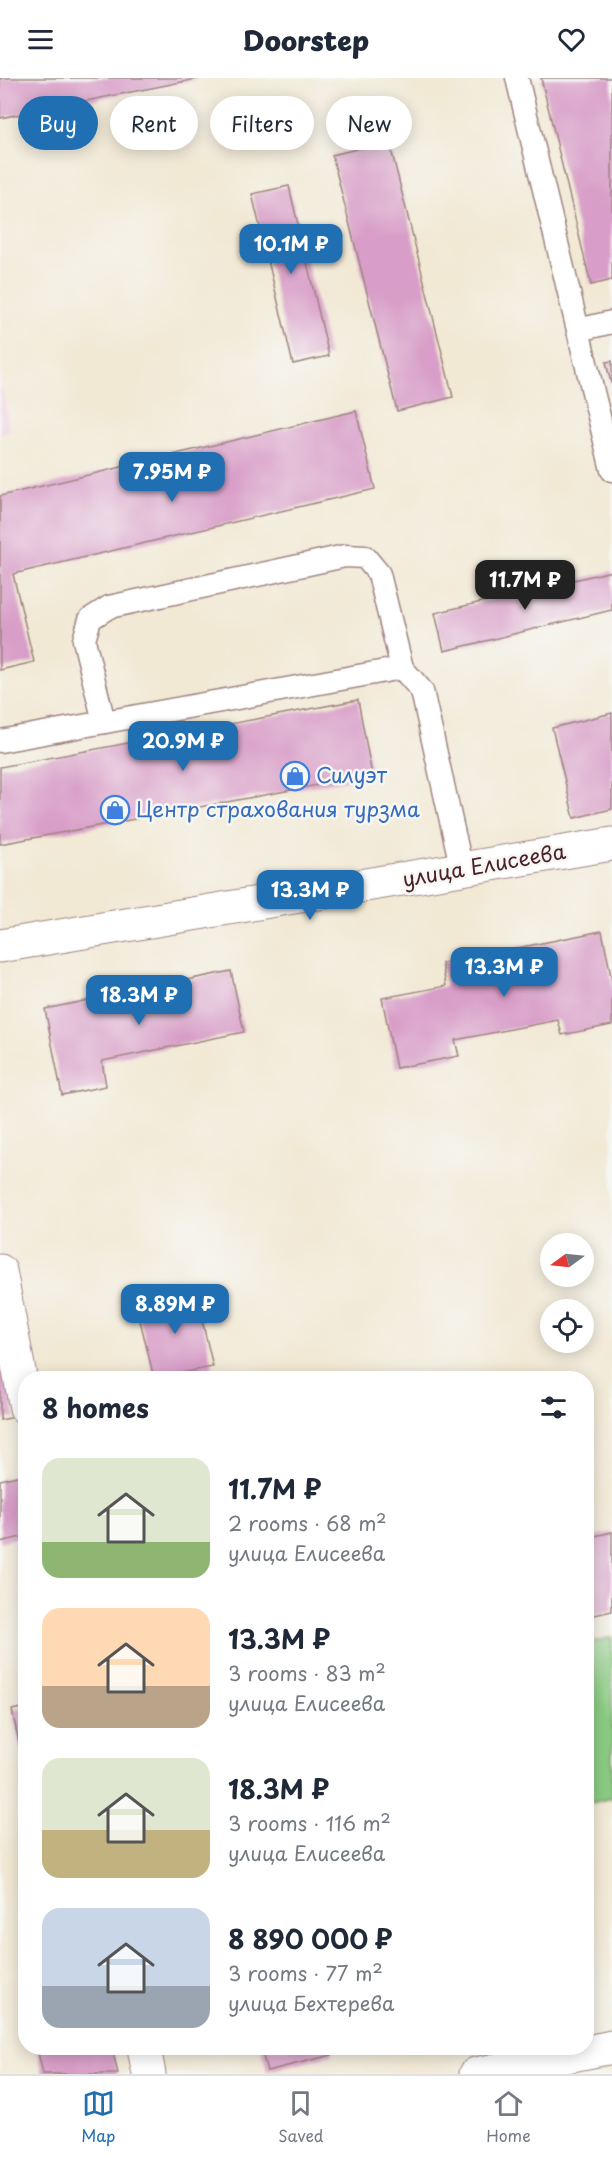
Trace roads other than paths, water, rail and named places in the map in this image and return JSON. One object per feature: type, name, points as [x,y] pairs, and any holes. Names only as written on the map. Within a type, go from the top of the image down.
[{"type":"street","name":"улица Елисеева","points":[[0,946],[612,844]]},
{"type":"street","points":[[0,1271],[19,1371]]},
{"type":"street","points":[[594,2051],[612,2047]]},
{"type":"street","points":[[145,2055],[149,2074]]},
{"type":"street","points":[[476,2074],[572,2055]]},
{"type":"lane","points":[[517,78],[612,470]]},
{"type":"lane","points":[[578,330],[612,322]]},
{"type":"lane","points":[[104,722],[84,640],[90,618],[109,607],[345,556],[365,557],[379,574],[402,668],[422,691],[462,870]]},
{"type":"lane","points":[[0,741],[402,668]]},
{"type":"place","name":"Силуэт","points":[[295,776]]},
{"type":"place","name":"Центр страхования турзма","points":[[115,810]]}]
